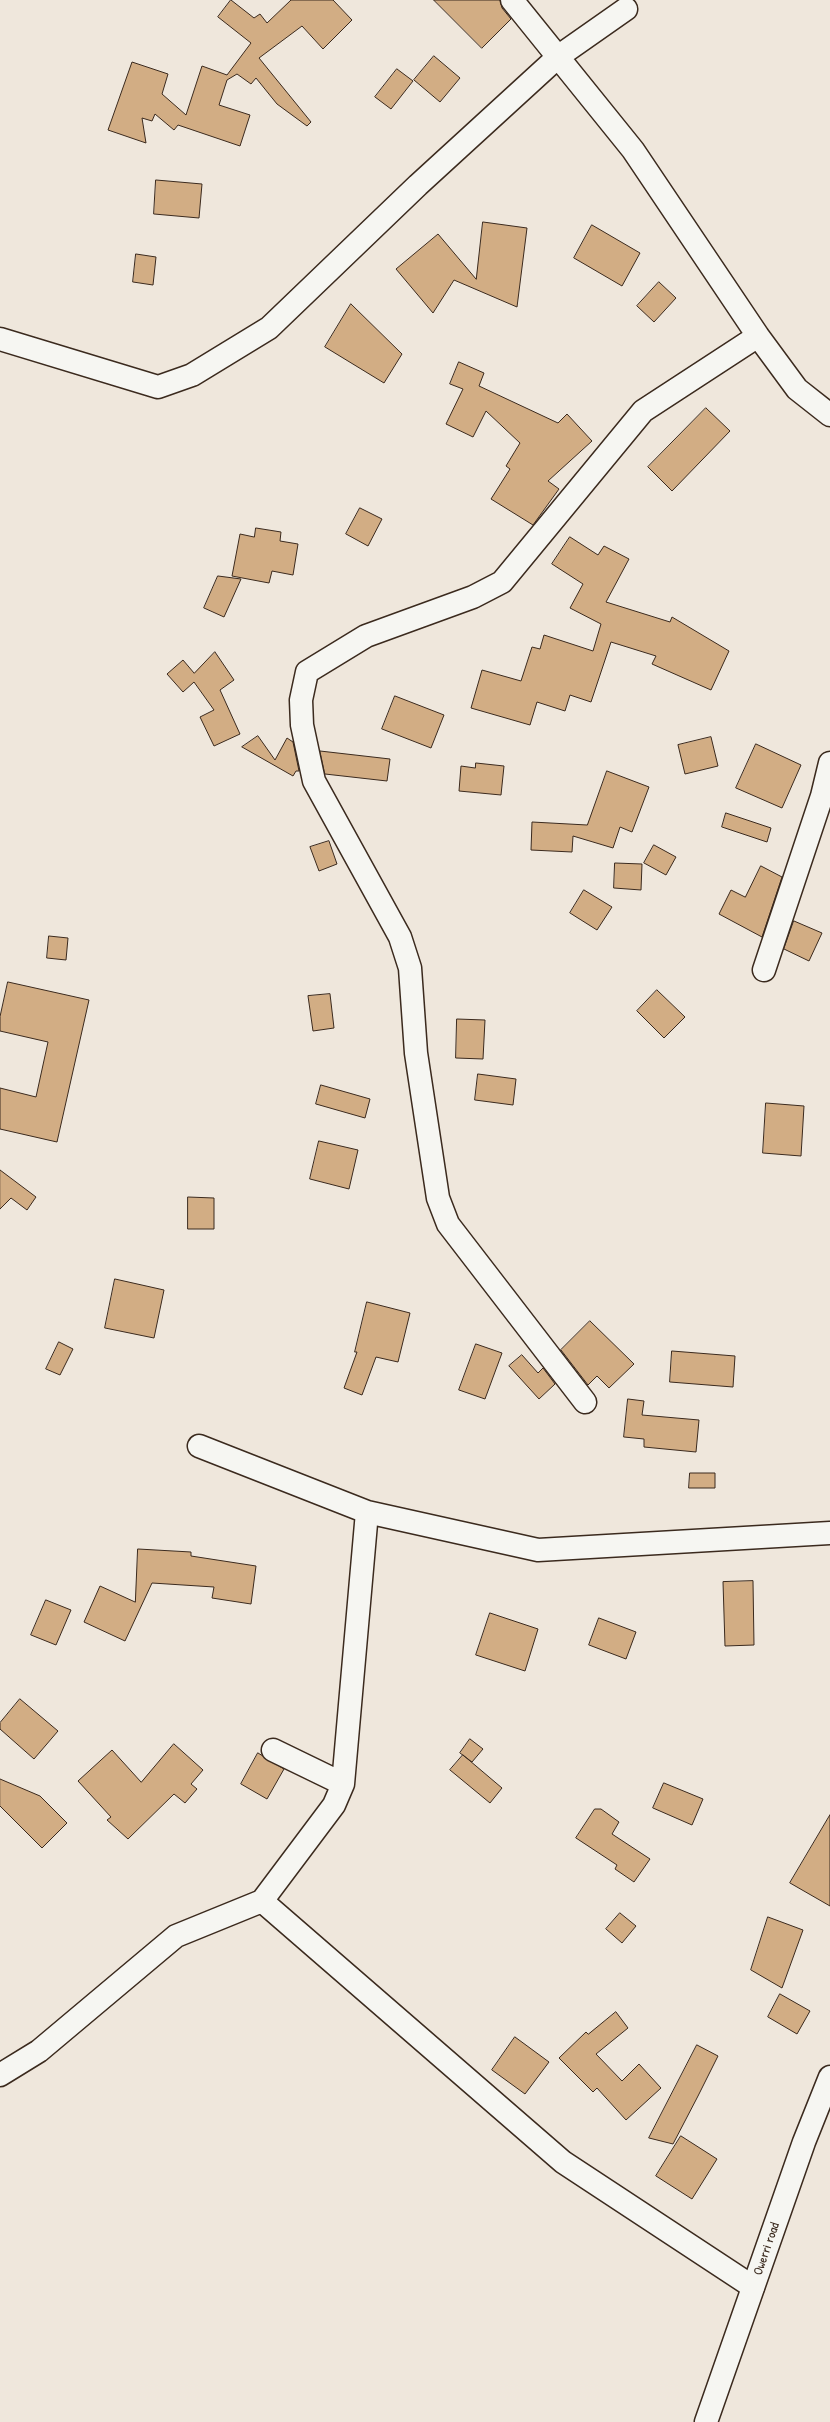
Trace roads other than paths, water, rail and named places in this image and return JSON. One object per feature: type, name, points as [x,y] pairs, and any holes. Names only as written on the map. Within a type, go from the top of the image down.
[{"type":"street","points":[[512,0],[559,56],[633,150],[758,336],[797,389],[830,415]]},
{"type":"street","points":[[0,339],[158,387],[192,376],[269,328],[412,191],[559,56],[626,8]]},
{"type":"street","points":[[585,1402],[453,1230],[446,1218],[438,1198],[416,1053],[410,968],[400,937],[314,781],[302,725],[301,700],[307,672],[366,636],[473,598],[502,582],[643,411],[758,336]]},
{"type":"street","points":[[764,970],[822,796],[830,763]]},
{"type":"street","points":[[199,1446],[367,1512],[538,1550],[830,1533]]},
{"type":"street","points":[[0,2075],[39,2051],[176,1936],[262,1901],[334,1805],[343,1784],[367,1512]]},
{"type":"street","points":[[273,1750],[343,1784]]},
{"type":"street","points":[[262,1901],[563,2162],[753,2287]]},
{"type":"street","name":"Owerri road","points":[[706,2422],[804,2142],[830,2077]]}]
